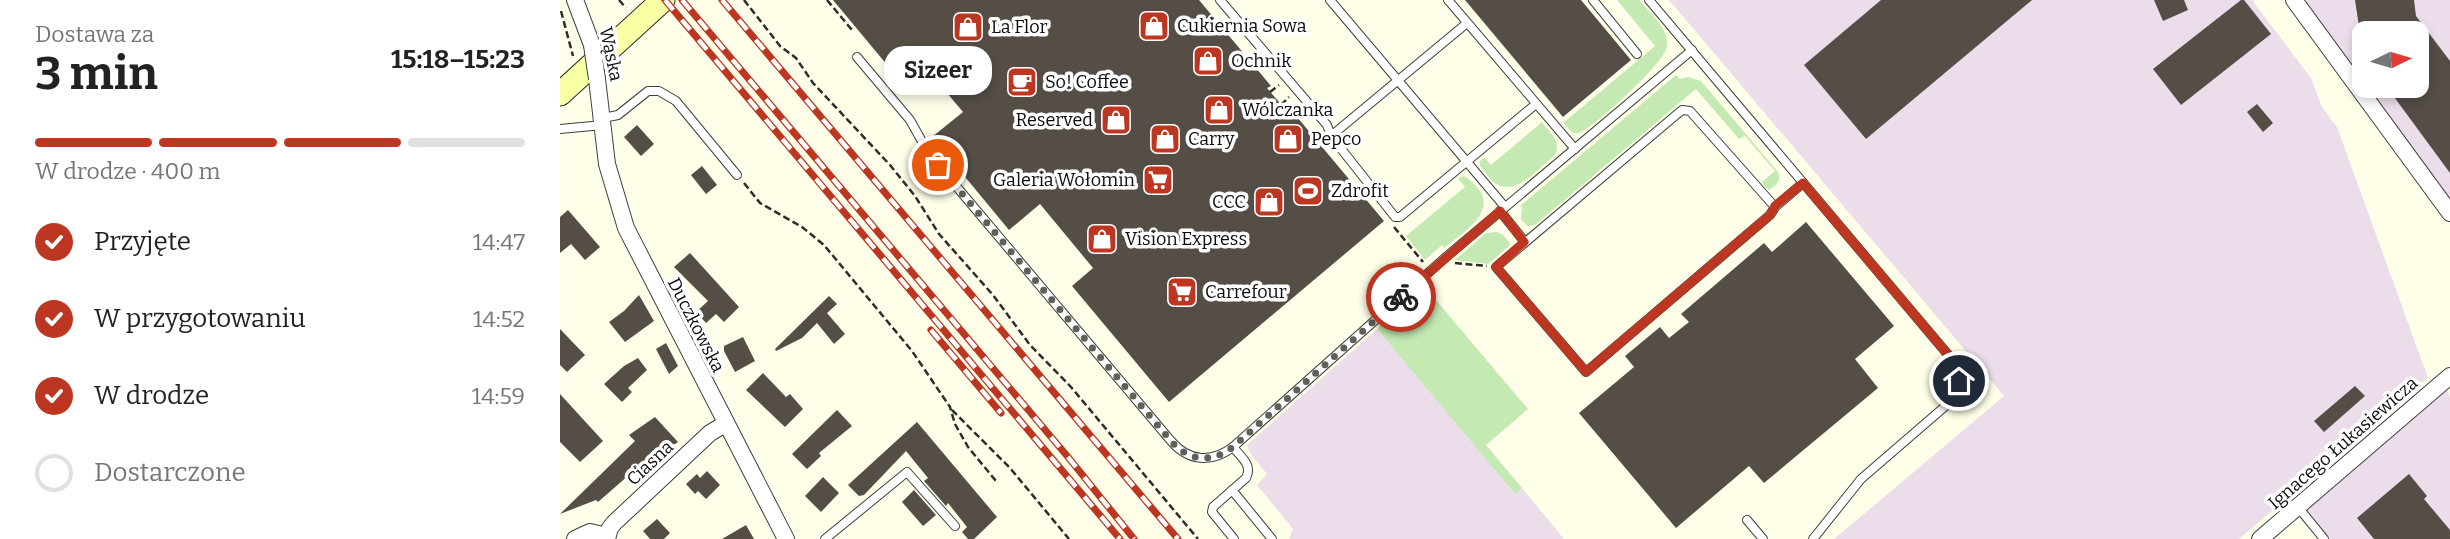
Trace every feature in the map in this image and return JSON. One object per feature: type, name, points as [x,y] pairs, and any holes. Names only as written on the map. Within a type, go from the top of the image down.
[{"type":"main road","points":[[560,94],[663,0]]},
{"type":"street","points":[[2294,0],[2450,213]]},
{"type":"street","name":"Wąska","points":[[570,2],[592,46],[585,70],[603,121]]},
{"type":"street","name":"Duczkowska","points":[[603,121],[607,164],[626,228],[786,539]]},
{"type":"street","name":"Ignacego Łukasiewicza","points":[[2260,539],[2450,376]]},
{"type":"street","name":"Ciasna","points":[[575,539],[590,532],[607,537],[614,523],[710,433],[725,424]]},
{"type":"lane","points":[[1220,0],[1327,125],[1331,136],[1377,191],[1395,218],[1400,218],[1536,104]]},
{"type":"lane","points":[[1330,0],[1466,162],[1503,209],[1524,242]]},
{"type":"lane","points":[[1448,0],[1575,149]]},
{"type":"lane","points":[[1593,0],[1637,54]]},
{"type":"lane","points":[[1649,0],[1950,357],[1959,374],[1958,390],[1949,403],[1861,478],[1813,539]]},
{"type":"lane","points":[[1331,136],[1467,23]]},
{"type":"lane","points":[[857,57],[909,120],[929,154],[1178,450],[1202,458],[1214,458],[1233,447],[1503,209],[1692,50]]},
{"type":"lane","points":[[560,129],[603,121],[618,115],[648,91],[668,95],[676,101],[737,175]]},
{"type":"lane","points":[[1775,206],[1690,111],[1682,110],[1496,267],[1586,372],[1770,215],[1775,206],[1803,183]]},
{"type":"lane","points":[[1233,447],[1248,465],[1249,472],[1213,507],[1212,512],[1234,539]]},
{"type":"lane","points":[[825,539],[907,472],[955,526]]},
{"type":"lane","points":[[1232,490],[1272,539]]},
{"type":"lane","points":[[2298,507],[2324,539]]},
{"type":"lane","points":[[1747,520],[1763,539]]},
{"type":"path","points":[[619,0],[632,14]]},
{"type":"path","points":[[744,0],[780,46],[796,58],[813,83],[890,165],[915,196],[939,234],[993,295],[1030,345],[1071,387],[1198,539]]},
{"type":"path","points":[[827,0],[852,30]]},
{"type":"path","points":[[570,2],[561,9],[585,70]]},
{"type":"path","points":[[1270,92],[1279,85]]},
{"type":"path","points":[[1281,104],[1289,97]]},
{"type":"path","points":[[737,175],[760,203],[802,227],[824,245],[912,351],[950,407],[1010,468],[1069,539]]},
{"type":"path","points":[[1452,263],[1496,267]]},
{"type":"path","points":[[950,407],[955,424],[968,447],[996,481]]},
{"type":"shaded area","points":[[1669,0],[2252,0],[2311,78],[2322,107],[2337,127],[2428,378],[2239,539],[1834,539],[2004,396]]},
{"type":"shaded area","points":[[2294,0],[2450,0],[2450,203],[2369,98],[2429,98],[2429,21],[2352,21],[2352,75]]},
{"type":"shaded area","points":[[1377,329],[1515,493],[1522,488],[1564,539],[1289,539],[1293,529],[1257,485],[1267,474],[1247,445]]},
{"type":"shaded area","points":[[2445,381],[2450,398],[2450,539],[2324,539],[2298,507]]},
{"type":"green space","points":[[1617,0],[1639,0],[1662,27],[1667,46],[1656,65],[1616,104],[1582,132],[1573,133],[1563,123],[1655,46]]},
{"type":"green space","points":[[1676,75],[1680,79],[1688,77],[1701,81],[1778,172],[1779,180],[1776,184],[1769,190],[1763,185],[1762,182],[1775,171],[1745,136],[1739,139],[1696,89],[1535,225],[1527,226],[1521,219],[1520,206]]},
{"type":"green space","points":[[1542,122],[1556,141],[1555,155],[1520,183],[1504,187],[1496,184],[1480,166],[1480,161],[1484,157],[1491,165]]},
{"type":"green space","points":[[1464,176],[1480,191],[1483,208],[1473,224],[1425,260],[1406,236],[1465,187],[1458,178]]},
{"type":"green space","points":[[1497,232],[1510,243],[1488,264],[1455,260],[1486,233]]},
{"type":"green space","points":[[1425,287],[1528,409],[1486,445],[1522,488],[1515,494],[1377,329]]},
{"type":"building","name":"Galeria Wołomin","points":[[833,0],[1199,0],[1271,86],[1267,88],[1284,108],[1287,105],[1384,221],[1169,402],[1072,286],[1093,268],[1040,204],[1009,230],[932,137],[963,112],[914,54],[893,72]]},
{"type":"building","points":[[1465,0],[1581,0],[1631,60],[1563,117]]},
{"type":"building","points":[[1881,0],[2032,0],[1866,139],[1804,65]]},
{"type":"building","points":[[2154,0],[2184,0],[2188,10],[2163,21]]},
{"type":"building","points":[[2244,0],[2271,34],[2181,105],[2153,69]]},
{"type":"building","points":[[2355,0],[2414,0],[2416,16],[2420,21],[2358,21]]},
{"type":"building","points":[[2429,33],[2450,61],[2450,173],[2395,98],[2429,98]]},
{"type":"building","points":[[2257,104],[2273,123],[2263,132],[2247,112]]},
{"type":"building","points":[[637,125],[654,144],[641,156],[624,137]]},
{"type":"building","points":[[702,166],[717,185],[706,194],[691,175]]},
{"type":"building","points":[[568,210],[600,247],[585,260],[571,244],[560,253],[560,217]]},
{"type":"building","points":[[1806,222],[1894,326],[1855,359],[1878,388],[1764,483],[1749,466],[1676,528],[1579,413],[1634,367],[1625,356],[1660,327],[1669,338],[1689,322],[1681,314],[1764,243],[1772,252]]},
{"type":"building","points":[[690,253],[739,307],[724,322],[716,314],[706,323],[696,312],[708,301],[674,267]]},
{"type":"building","points":[[639,295],[654,321],[625,342],[609,322]]},
{"type":"building","points":[[829,296],[837,304],[827,313],[845,334],[834,344],[817,323],[802,338],[776,351],[775,349]]},
{"type":"building","points":[[560,329],[585,355],[567,372],[560,365]]},
{"type":"building","points":[[743,337],[755,361],[735,372],[724,346]]},
{"type":"building","points":[[666,343],[678,366],[669,374],[656,349]]},
{"type":"building","points":[[638,358],[647,370],[628,388],[632,392],[622,402],[604,384],[624,366]]},
{"type":"building","points":[[763,373],[786,397],[790,394],[803,409],[785,427],[746,390]]},
{"type":"building","points":[[2355,386],[2365,396],[2324,432],[2314,421]]},
{"type":"building","points":[[560,394],[603,441],[580,462],[560,442]]},
{"type":"building","points":[[837,410],[852,426],[819,453],[821,456],[807,469],[792,454]]},
{"type":"building","points":[[655,417],[678,442],[663,452],[660,448],[598,502],[596,500],[560,514],[635,441],[629,435]]},
{"type":"building","points":[[917,422],[997,517],[974,539],[968,539],[962,532],[967,527],[948,503],[946,506],[924,481],[928,478],[906,451],[864,495],[859,496],[848,485]]},
{"type":"building","points":[[707,471],[720,485],[706,499],[698,491],[695,494],[686,484],[697,474],[700,478]]},
{"type":"building","points":[[2409,474],[2427,496],[2424,499],[2450,530],[2450,539],[2374,539],[2357,518]]},
{"type":"building","points":[[823,477],[839,493],[821,512],[805,496]]},
{"type":"building","points":[[914,490],[936,515],[923,526],[902,502]]},
{"type":"building","points":[[657,519],[670,533],[664,539],[650,539],[643,531]]},
{"type":"building","points":[[746,525],[754,539],[722,539]]},
{"type":"railway","points":[[665,0],[1120,539]]},
{"type":"railway","points":[[682,0],[1068,457],[1134,539]]},
{"type":"railway","points":[[722,0],[1178,539]]},
{"type":"railway","points":[[931,330],[1001,413]]},
{"type":"way so far","points":[[938,165],[1178,450],[1202,458],[1214,458],[1233,447],[1401,297]]},
{"type":"place","name":"Cukiernia Sowa","points":[[1154,26]]},
{"type":"place","name":"La Flor","points":[[968,27]]},
{"type":"place","name":"Ochnik","points":[[1208,61]]},
{"type":"place","name":"So! Coffee","points":[[1022,82]]},
{"type":"place","name":"Wólczanka","points":[[1219,110]]},
{"type":"place","name":"Reserved","points":[[1116,120]]},
{"type":"place","name":"Carry","points":[[1165,139]]},
{"type":"place","name":"Pepco","points":[[1288,139]]},
{"type":"place","name":"Sizeer","points":[[938,165]]},
{"type":"place","name":"Galeria Wołomin","points":[[1158,180]]},
{"type":"place","name":"Zdrofit","points":[[1308,191]]},
{"type":"place","name":"CCC","points":[[1269,202]]},
{"type":"place","name":"Vision Express","points":[[1102,239]]},
{"type":"place","name":"Carrefour","points":[[1182,292]]},
{"type":"route","points":[[1401,297],[1500,211],[1524,242],[1496,267],[1586,372],[1770,215],[1775,206],[1803,183],[1950,357],[1959,374],[1959,381]]}]
